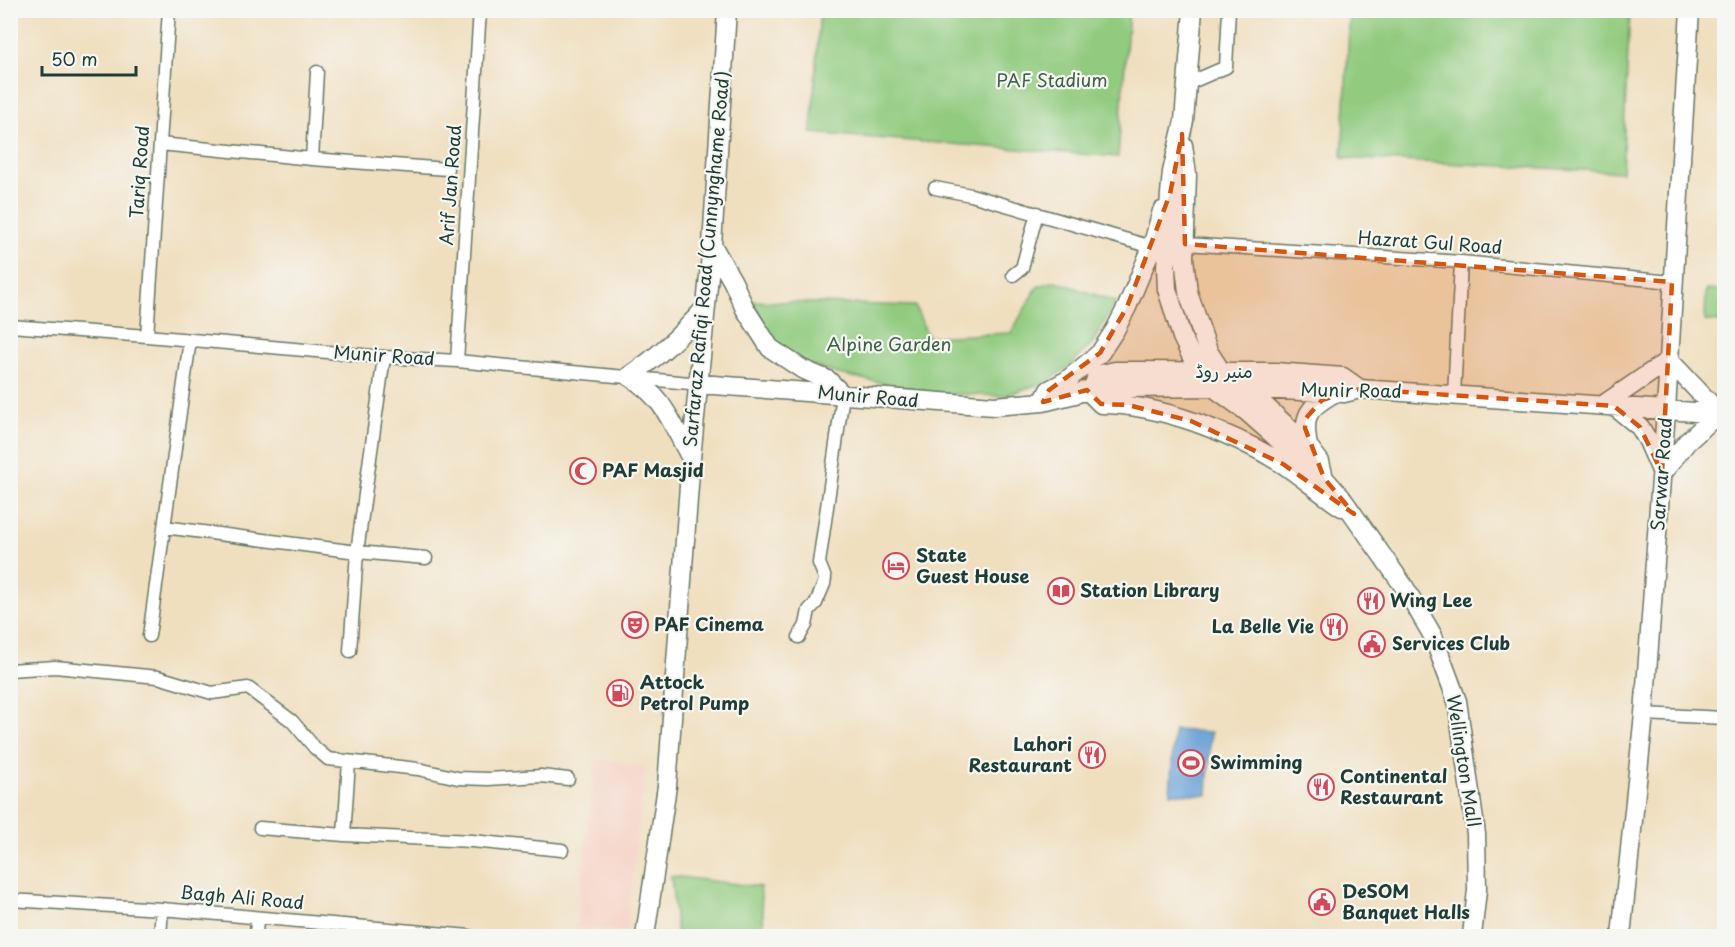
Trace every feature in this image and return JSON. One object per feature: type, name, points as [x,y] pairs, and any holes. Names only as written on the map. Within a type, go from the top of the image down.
[{"type":"street","name":"Tariq Road","points":[[147,336],[170,10]]},
{"type":"street","name":"Arif Jan Road","points":[[457,361],[480,10]]},
{"type":"street","name":"Sarfaraz Rafiqi Road (Cunnynghame Road)","points":[[645,936],[667,786],[691,458],[712,245],[727,10]]},
{"type":"street","points":[[1193,10],[1182,134],[1172,172],[1166,278],[1182,337],[1199,372],[1217,379]]},
{"type":"street","points":[[1187,84],[1226,67],[1229,10]]},
{"type":"street","name":"Sarwar Road","points":[[1621,936],[1644,714],[1662,473],[1690,10]]},
{"type":"street","points":[[312,159],[317,72]]},
{"type":"street","points":[[1182,134],[1187,175],[1184,258],[1191,303],[1217,379]]},
{"type":"street","points":[[160,144],[447,169]]},
{"type":"street","points":[[935,188],[971,195],[1152,247]]},
{"type":"street","points":[[1043,402],[1049,390],[1066,381],[1100,353],[1127,307],[1152,247],[1161,213],[1170,194]]},
{"type":"street","points":[[1013,275],[1022,267],[1037,213]]},
{"type":"street","name":"Hazrat Gul Road","points":[[1185,244],[1461,262],[1672,282]]},
{"type":"street","points":[[712,245],[734,282],[745,309],[770,348],[802,369],[828,380],[843,395],[819,563],[825,578],[824,584],[816,603],[809,610],[806,625],[799,637]]},
{"type":"street","points":[[1454,395],[1461,262]]},
{"type":"street","points":[[691,458],[664,406],[644,385],[629,376],[691,324],[706,307]]},
{"type":"street","name":"Munir Road","points":[[10,326],[457,361],[700,384],[994,406],[1043,402],[1090,389],[1109,390],[1217,379],[1239,388],[1336,392],[1360,389],[1722,414]]},
{"type":"street","points":[[148,636],[190,340]]},
{"type":"street","points":[[350,651],[357,552],[384,357]]},
{"type":"street","points":[[1669,360],[1722,414],[1687,442],[1662,473],[1640,427],[1609,405],[1669,360]]},
{"type":"street","name":"منیر روڈ","points":[[1090,389],[1097,375],[1115,372],[1199,372]]},
{"type":"street","name":"منیر روڈ","points":[[1217,379],[1343,377],[1360,389]]},
{"type":"street","name":"Wellington Mall","points":[[1217,379],[1246,411],[1315,474],[1324,478]]},
{"type":"street","name":"Wellington Mall","points":[[1239,388],[1261,402],[1308,446],[1320,462],[1324,478],[1354,514],[1405,588],[1433,636],[1456,701],[1476,834],[1477,890],[1472,936]]},
{"type":"street","points":[[1090,389],[1101,404],[1128,405],[1157,410],[1191,421],[1246,445],[1283,464],[1323,496],[1354,514]]},
{"type":"street","points":[[1308,446],[1306,418],[1312,407],[1336,392]]},
{"type":"street","points":[[164,527],[357,552],[426,558]]},
{"type":"street","points":[[10,670],[55,667],[158,677],[212,693],[248,688],[292,721],[315,748],[328,759],[418,769],[458,778],[541,776],[568,779]]},
{"type":"street","points":[[1644,714],[1725,718]]},
{"type":"street","points":[[344,835],[349,762]]},
{"type":"street","points":[[260,828],[344,835],[472,841],[562,850]]},
{"type":"street","name":"Bagh Ali Road","points":[[10,900],[162,909],[416,934],[470,936]]},
{"type":"street","points":[[160,936],[162,909]]},
{"type":"street","points":[[256,936],[257,918]]},
{"type":"highlighted area","points":[[1182,134],[1185,244],[1672,282],[1662,473],[1640,427],[1614,406],[1360,389],[1322,400],[1306,418],[1305,428],[1324,478],[1354,514],[1283,464],[1191,421],[1128,405],[1101,404],[1087,390],[1043,402],[1049,390],[1100,353],[1127,307],[1170,194]]},
{"type":"shaded area","points":[[596,759],[646,766],[626,932],[576,927]]},
{"type":"green space","name":"PAF Stadium","points":[[820,11],[1129,11],[1118,157],[811,133]]},
{"type":"green space","points":[[1350,11],[1630,11],[1622,172],[1342,158]]},
{"type":"green space","name":"Alpine Garden","points":[[1055,281],[1116,302],[1093,342],[1070,366],[1046,382],[1003,396],[932,393],[838,374],[801,362],[772,338],[752,301],[915,306],[928,337],[1011,333],[1037,287]]},
{"type":"green space","points":[[1706,290],[1724,291],[1724,322],[1705,321]]},
{"type":"green space","points":[[671,876],[760,887],[765,936],[677,936]]},
{"type":"water","name":"Swimming","points":[[1174,730],[1211,732],[1207,795],[1170,793]]},
{"type":"place","name":"PAF Masjid","points":[[583,471]]},
{"type":"place","name":"State Guest House","points":[[896,566]]},
{"type":"place","name":"Station Library","points":[[1061,591]]},
{"type":"place","name":"Wing Lee","points":[[1371,601]]},
{"type":"place","name":"PAF Cinema","points":[[635,625]]},
{"type":"place","name":"La Belle Vie","points":[[1334,627]]},
{"type":"place","name":"Services Club","points":[[1372,644]]},
{"type":"place","name":"Attock Petrol Pump","points":[[620,693]]},
{"type":"place","name":"Lahori Restaurant","points":[[1092,755]]},
{"type":"place","name":"Swimming","points":[[1191,763]]},
{"type":"place","name":"Continental Restaurant","points":[[1321,787]]},
{"type":"place","name":"DeSOM Banquet Halls","points":[[1322,902]]}]
